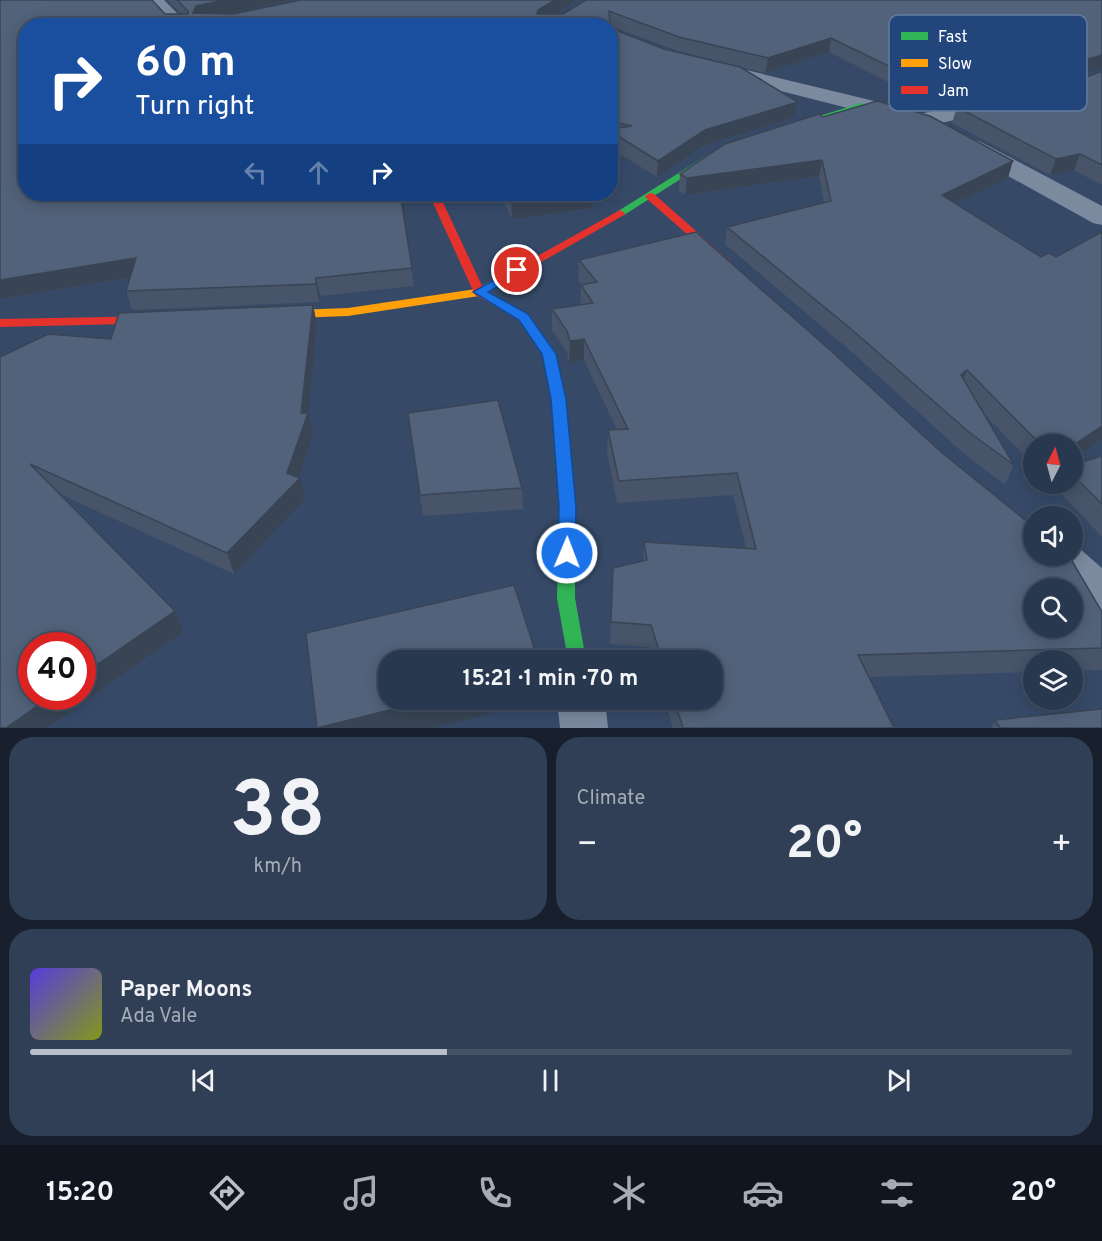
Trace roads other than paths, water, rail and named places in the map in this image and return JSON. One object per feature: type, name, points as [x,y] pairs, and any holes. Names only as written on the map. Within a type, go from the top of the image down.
[{"type":"street","points":[[154,0],[173,18]]},
{"type":"street","points":[[693,63],[934,125],[1102,217]]},
{"type":"street","points":[[763,136],[861,106]]},
{"type":"street","points":[[919,121],[966,111]]},
{"type":"street","points":[[256,316],[348,312],[479,292],[650,195],[713,153],[733,146]]},
{"type":"street","points":[[650,195],[736,271]]},
{"type":"street","points":[[437,201],[479,292],[524,317],[549,354],[558,399],[567,507],[566,598],[575,650]]},
{"type":"street","points":[[0,323],[175,319]]},
{"type":"street","points":[[1073,566],[1102,595]]},
{"type":"street","points":[[582,710],[584,728]]}]
